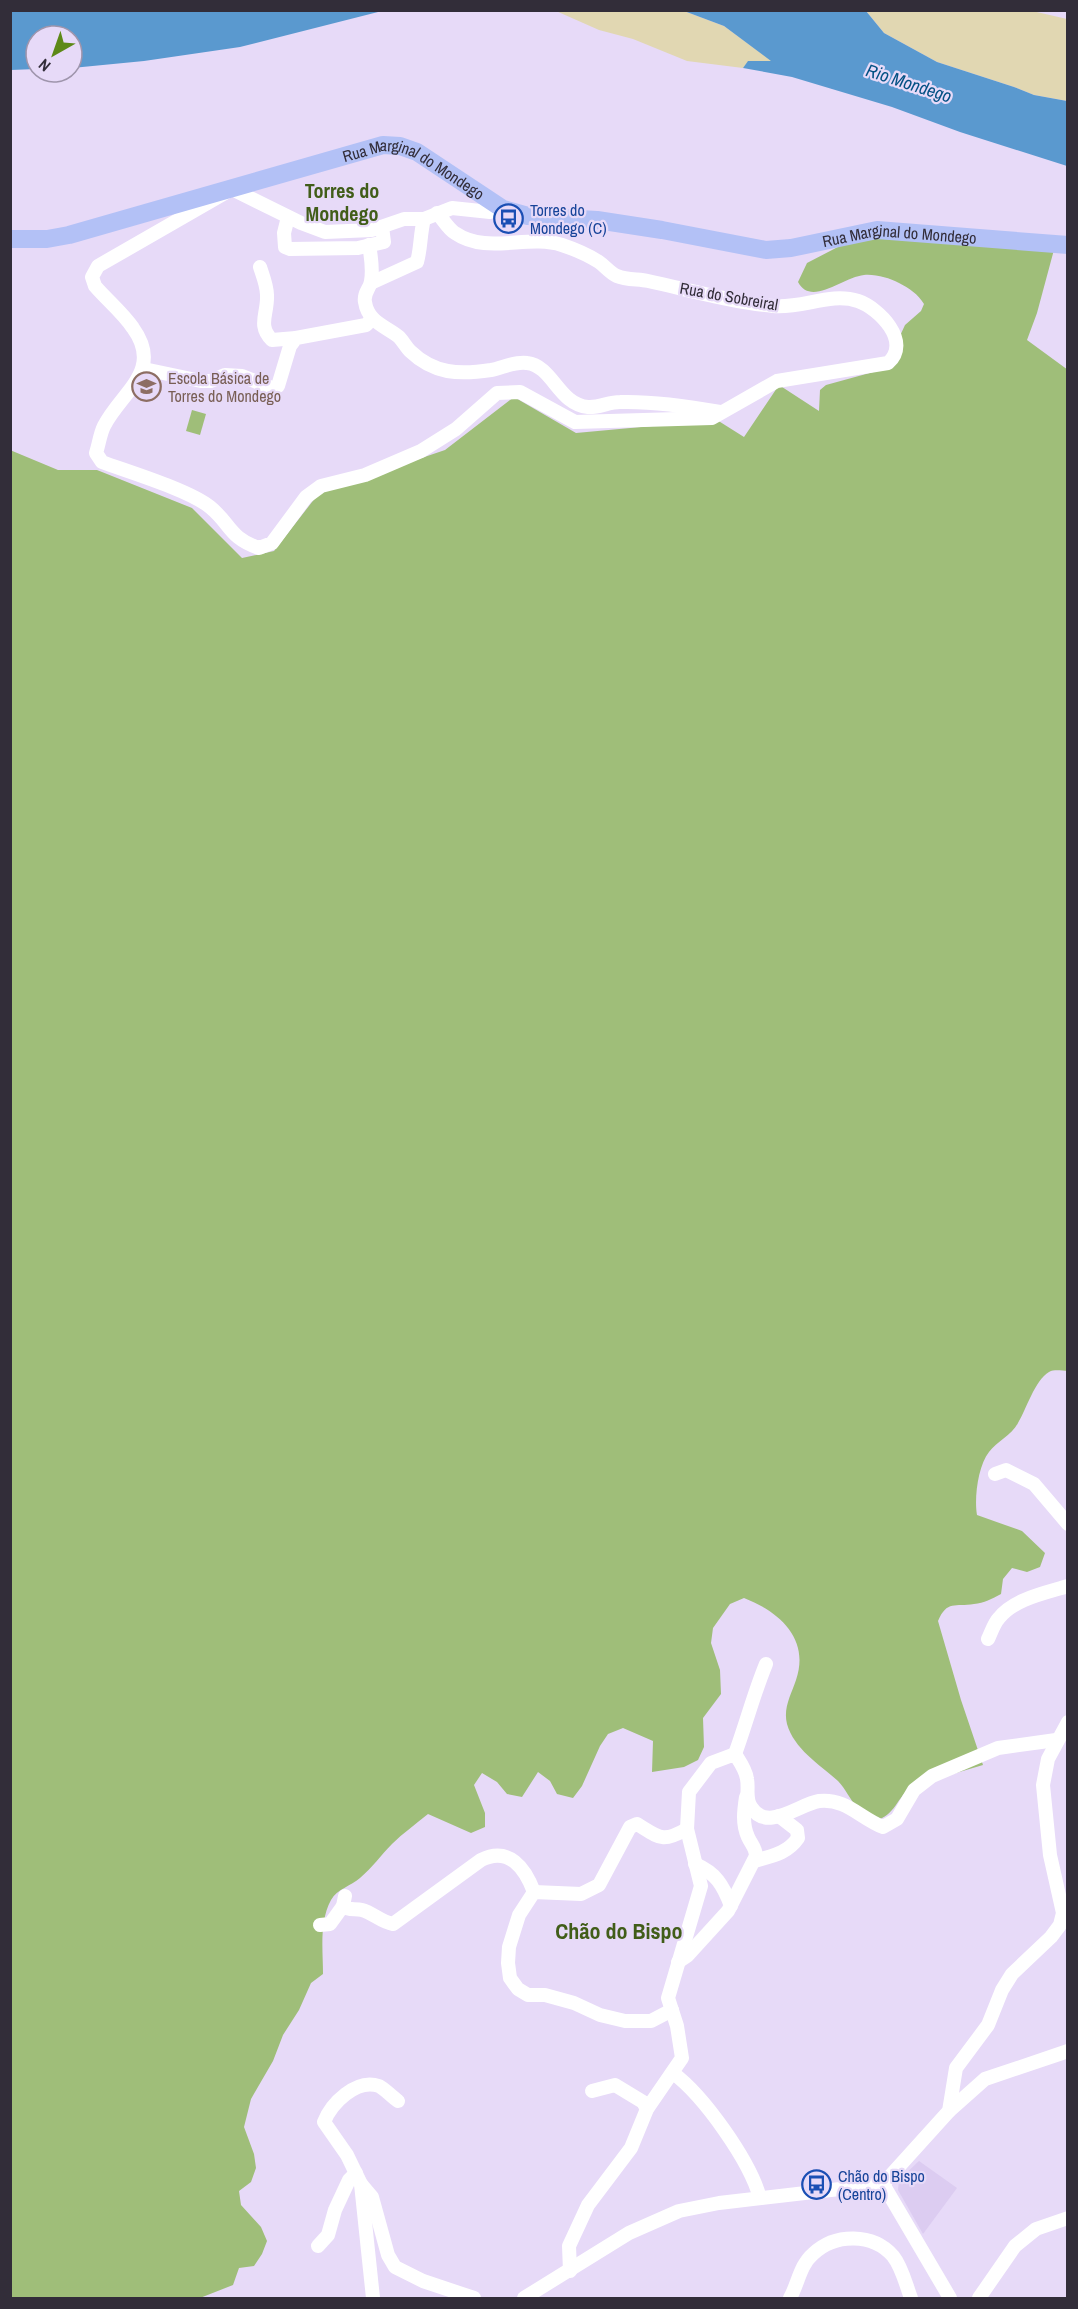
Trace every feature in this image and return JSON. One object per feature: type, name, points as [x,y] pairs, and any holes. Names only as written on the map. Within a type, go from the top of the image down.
[{"type":"main road","name":"Rua Marginal do Mondego","points":[[10,239],[47,239],[69,235],[372,147],[400,146],[417,152],[503,209],[528,216],[597,220],[766,250],[791,248],[877,230],[1068,245]]},
{"type":"street","points":[[503,209],[490,212],[453,207],[431,216],[404,219],[368,231],[330,232],[314,229],[232,189],[98,266],[92,277],[95,286],[134,328],[142,348],[144,369],[136,384],[118,404],[104,427],[96,453],[102,462],[186,494],[210,507],[234,535],[244,543],[259,548],[272,543],[306,497],[321,486],[365,475],[421,451],[456,429],[497,393],[520,392],[575,422],[712,418],[724,413]]},
{"type":"street","points":[[431,216],[420,235],[420,253],[417,261],[371,283],[365,291],[365,302],[372,319],[400,338],[409,350],[429,367],[455,372],[490,370],[528,363],[543,371],[567,400],[588,407],[634,402],[686,406],[724,413]]},
{"type":"street","name":"Rua do Sobreiral","points":[[431,216],[454,233],[474,242],[499,244],[528,240],[561,244],[598,262],[617,276],[646,280],[699,293],[775,307],[806,305],[838,297],[860,302],[890,325],[894,332],[895,353],[888,363],[777,381],[724,413]]},
{"type":"street","points":[[288,217],[283,240],[284,246],[288,249],[358,248],[384,242],[382,227]]},
{"type":"street","points":[[369,245],[371,283]]},
{"type":"street","points":[[260,267],[267,292],[268,309],[263,320],[265,333],[273,340],[366,325],[372,319]]},
{"type":"street","points":[[144,369],[201,381],[211,381],[225,375],[242,376],[272,388],[278,386],[290,346],[296,338]]},
{"type":"street","points":[[995,1474],[1006,1470],[1034,1485],[1068,1524]]},
{"type":"street","points":[[988,1639],[998,1618],[1009,1610],[1033,1597],[1068,1586]]},
{"type":"street","points":[[678,1962],[687,1956],[732,1906],[743,1878],[754,1861],[756,1851],[749,1839],[744,1818],[748,1781],[735,1754],[766,1664]]},
{"type":"street","points":[[949,2111],[956,2068],[988,2025],[1002,1990],[1012,1974],[1051,1937],[1060,1925],[1065,1912],[1050,1855],[1043,1785],[1048,1759],[1056,1740],[1068,1722]]},
{"type":"street","points":[[746,1794],[751,1807],[758,1814],[769,1818],[819,1801],[842,1802],[870,1822],[883,1827],[897,1819],[914,1790],[932,1776],[998,1748],[1056,1740]]},
{"type":"street","points":[[570,2271],[569,2246],[588,2205],[631,2148],[646,2109],[682,2058],[668,1998],[701,1886],[687,1829],[689,1792],[711,1763],[735,1754]]},
{"type":"street","points":[[754,1861],[771,1858],[794,1845],[798,1838],[797,1830],[779,1816]]},
{"type":"street","points":[[534,1892],[581,1894],[599,1885],[630,1827],[637,1824],[663,1838],[670,1838],[687,1829]]},
{"type":"street","points":[[320,1925],[330,1924],[344,1901],[346,1909],[362,1910],[385,1922],[393,1923],[491,1855],[507,1856],[529,1878],[534,1892]]},
{"type":"street","points":[[695,1864],[716,1875],[732,1906]]},
{"type":"street","points":[[534,1892],[519,1915],[508,1947],[510,1978],[518,1989],[528,1995],[555,1997],[600,2015],[625,2020],[651,2021],[672,2010]]},
{"type":"street","points":[[524,2298],[629,2233],[679,2211],[720,2203],[883,2184],[949,2111],[985,2079],[1068,2050]]},
{"type":"street","points":[[673,2073],[682,2079],[718,2122],[756,2185],[760,2198]]},
{"type":"street","points":[[398,2101],[379,2086],[363,2085],[344,2096],[327,2113],[324,2122],[346,2155],[358,2179],[372,2197],[388,2254],[395,2267],[423,2281],[474,2298]]},
{"type":"street","points":[[592,2091],[615,2085],[643,2102],[646,2109]]},
{"type":"street","points":[[318,2246],[328,2235],[335,2210],[349,2180],[358,2179]]},
{"type":"street","points":[[358,2179],[373,2298]]},
{"type":"street","points":[[883,2184],[950,2298]]},
{"type":"street","points":[[979,2298],[1014,2246],[1036,2229],[1068,2218]]},
{"type":"street","points":[[790,2298],[805,2263],[814,2253],[837,2240],[862,2239],[873,2243],[892,2256],[899,2265],[911,2298]]},
{"type":"shaded area","points":[[919,2161],[957,2188],[923,2234],[898,2190],[899,2180]]},
{"type":"green space","points":[[859,236],[1055,246],[1037,313],[1027,340],[1068,370],[1068,1371],[1051,1371],[1039,1382],[1015,1428],[992,1448],[985,1458],[978,1482],[977,1515],[1022,1531],[1045,1553],[1040,1567],[1027,1572],[1012,1568],[1003,1579],[1001,1594],[981,1603],[948,1607],[938,1621],[983,1765],[912,1786],[892,1811],[882,1818],[876,1820],[866,1814],[859,1809],[838,1781],[801,1749],[790,1733],[786,1712],[796,1680],[799,1652],[789,1629],[769,1611],[744,1598],[730,1604],[713,1628],[711,1643],[720,1670],[721,1694],[703,1718],[704,1747],[698,1760],[684,1767],[652,1772],[653,1741],[623,1728],[608,1734],[582,1786],[573,1798],[557,1794],[550,1781],[538,1772],[522,1797],[507,1794],[497,1782],[482,1773],[474,1785],[485,1813],[485,1827],[471,1833],[428,1814],[396,1840],[360,1878],[340,1890],[331,1900],[323,1927],[323,1974],[311,1983],[299,2010],[283,2035],[273,2061],[251,2099],[244,2127],[254,2154],[256,2168],[251,2182],[239,2191],[241,2205],[261,2227],[267,2241],[254,2266],[239,2268],[233,2285],[200,2298],[11,2298],[10,450],[58,470],[97,470],[192,508],[242,558],[274,551],[319,493],[445,450],[514,397],[576,433],[717,420],[744,437],[779,385],[819,411],[820,390],[826,385],[877,371],[905,325],[921,311],[924,304],[916,294],[899,283],[882,277],[864,275],[828,289],[811,292],[804,289],[798,282],[807,263]]},
{"type":"green space","points":[[192,410],[206,414],[200,435],[186,431]]},
{"type":"sand","points":[[1028,10],[1067,19],[1067,101],[1034,95],[937,62],[884,33],[866,11]]},
{"type":"sand","points":[[556,11],[684,11],[724,26],[772,61],[749,61],[743,68],[687,61],[633,39],[599,30]]},
{"type":"water","points":[[11,10],[382,11],[240,47],[84,67],[84,24],[24,24],[24,69],[11,70]]},
{"type":"water","name":"Rio Mondego","points":[[684,11],[866,11],[884,33],[937,62],[1034,95],[1067,101],[1067,166],[960,132],[892,107],[792,77],[743,68],[748,61],[771,61],[724,26]]},
{"type":"place","name":"Torres do Mondego (C)","points":[[509,219]]},
{"type":"place","name":"Escola Básica de Torres do Mondego","points":[[147,387]]},
{"type":"place","name":"Chão do Bispo (Centro)","points":[[817,2185]]},
{"type":"district","name":"Torres do Mondego","points":[[342,202]]},
{"type":"district","name":"Chão do Bispo","points":[[619,1931]]}]
